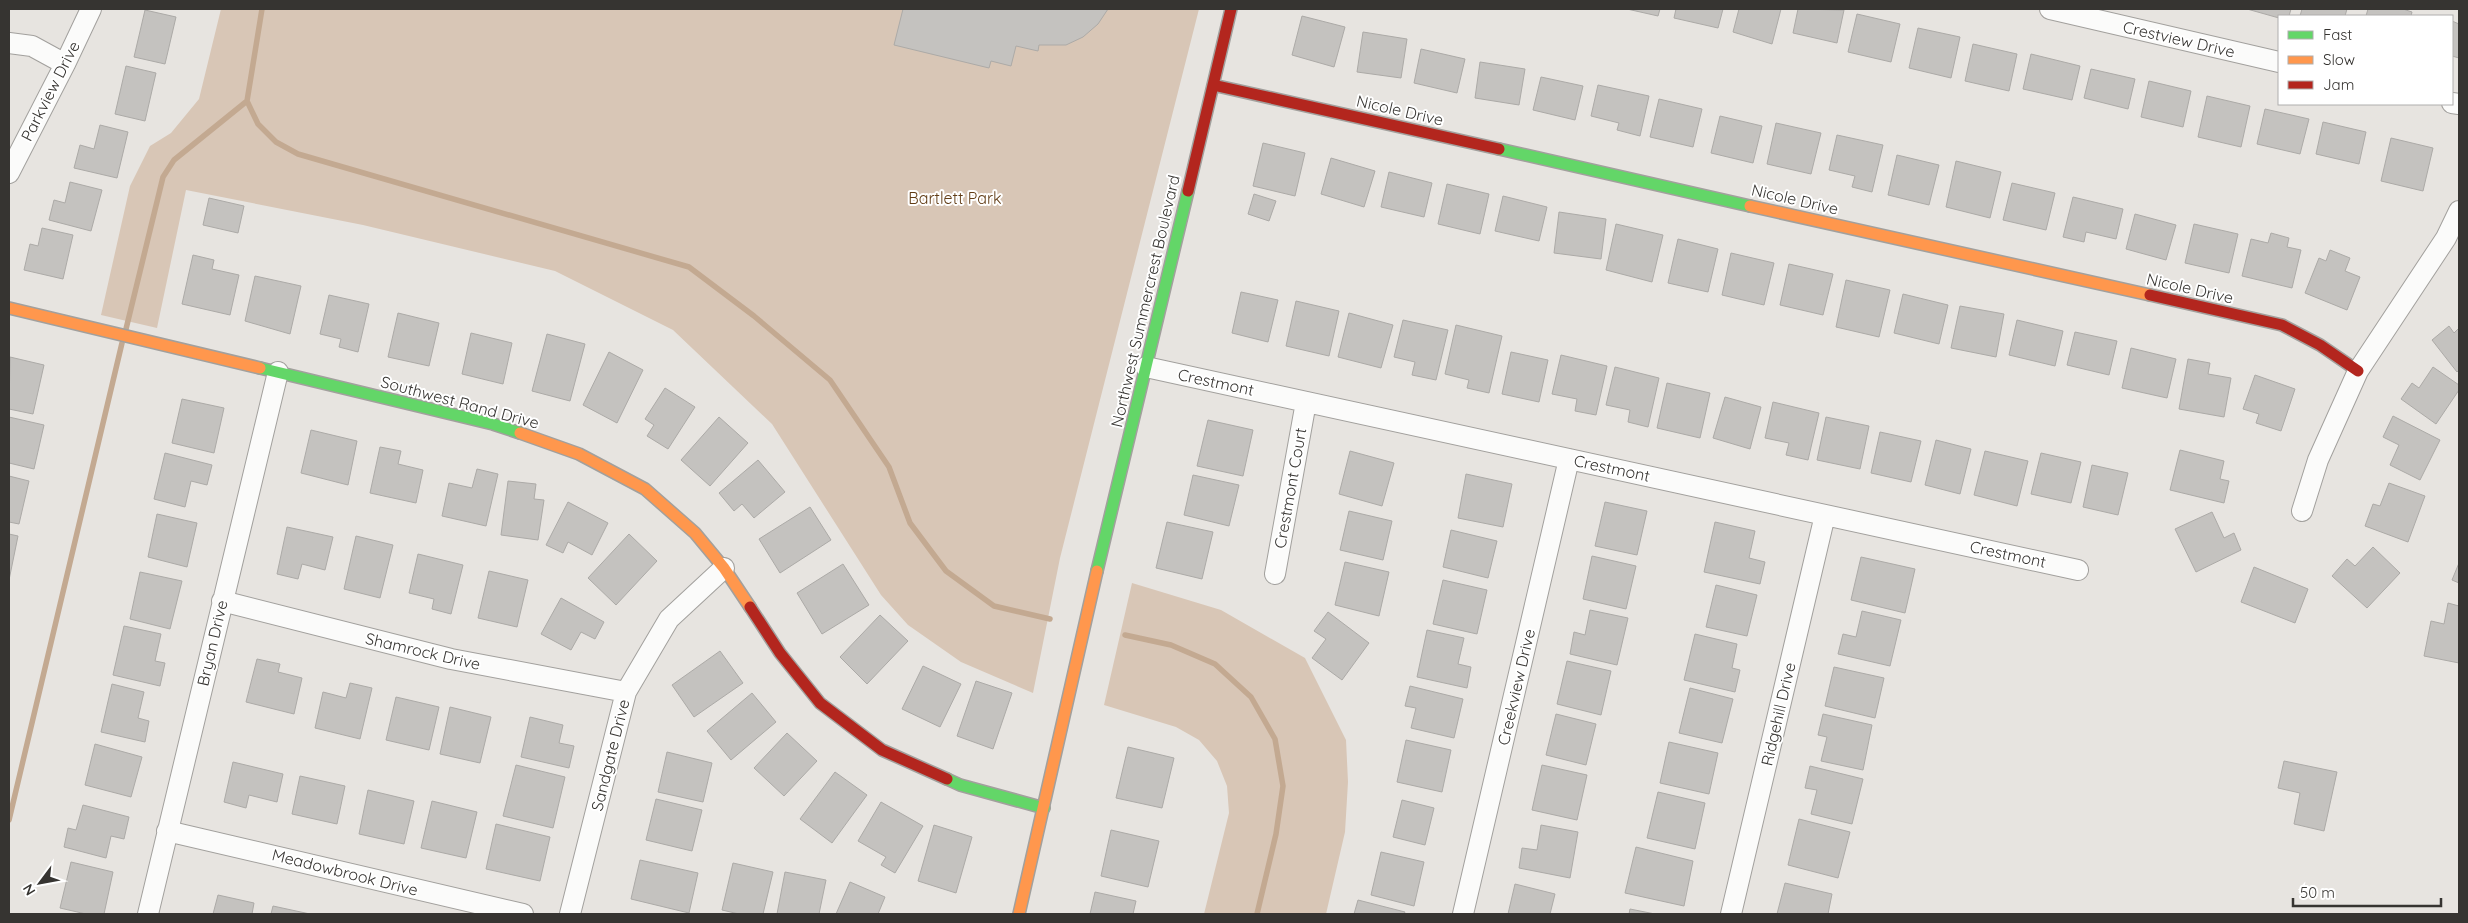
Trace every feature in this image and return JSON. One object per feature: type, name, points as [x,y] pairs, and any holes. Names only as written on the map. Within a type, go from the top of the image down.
[{"type":"street","name":"Parkview Drive","points":[[9,173],[65,64],[90,9]]},
{"type":"street","name":"Northwest Summercrest Boulevard","points":[[1044,808],[1090,601],[1231,9]]},
{"type":"street","name":"Crestview Drive","points":[[2050,9],[2278,62]]},
{"type":"street","points":[[9,43],[32,46],[65,64]]},
{"type":"street","name":"Nicole Drive","points":[[1213,85],[2282,325],[2320,345],[2358,372]]},
{"type":"street","points":[[2302,511],[2318,460],[2358,372],[2453,243],[2459,211]]},
{"type":"street","name":"Southwest Rand Drive","points":[[9,308],[149,344],[278,372],[493,424],[580,454],[645,489],[694,533],[724,568],[780,653],[820,703],[882,750],[960,785],[1044,808]]},
{"type":"street","name":"Crestmont","points":[[1146,367],[2078,570]]},
{"type":"street","name":"Bryan Drive","points":[[148,914],[278,372]]},
{"type":"street","name":"Crestmont Court","points":[[1275,574],[1306,402]]},
{"type":"street","name":"Creekview Drive","points":[[1463,914],[1568,459]]},
{"type":"street","name":"Ridgehill Drive","points":[[1731,914],[1825,514]]},
{"type":"street","name":"Sandgate Drive","points":[[570,914],[626,692],[670,619],[724,568]]},
{"type":"street","name":"Shamrock Drive","points":[[222,601],[451,659],[626,692]]},
{"type":"street","points":[[1019,914],[1044,808]]},
{"type":"street","name":"Meadowbrook Drive","points":[[167,831],[524,914]]},
{"type":"green space","name":"Bartlett Park","points":[[221,9],[1199,9],[1060,558],[1033,693],[961,662],[908,625],[881,595],[772,424],[673,330],[555,271],[363,225],[186,190],[157,328],[101,315],[130,186],[150,146],[171,133],[199,99]]},
{"type":"green space","points":[[1132,583],[1221,610],[1305,658],[1346,740],[1348,782],[1345,832],[1326,914],[1204,914],[1229,813],[1227,786],[1217,761],[1199,740],[1176,727],[1104,705]]},
{"type":"building","points":[[903,9],[1108,9],[1098,24],[1083,37],[1066,45],[1039,45],[1038,51],[1016,46],[1011,66],[991,61],[989,68],[894,45]]},
{"type":"building","points":[[1627,9],[1660,9],[1658,16]]},
{"type":"building","points":[[1676,9],[1723,9],[1718,28],[1674,18]]},
{"type":"building","points":[[1739,9],[1781,9],[1772,44],[1733,32]]},
{"type":"building","points":[[1798,9],[1844,10],[1837,43],[1793,33]]},
{"type":"building","points":[[2247,9],[2291,9],[2289,15],[2278,15],[2278,18]]},
{"type":"building","points":[[2302,9],[2347,9],[2345,15],[2300,15]]},
{"type":"building","points":[[2368,9],[2403,9],[2412,12],[2411,15],[2366,15]]},
{"type":"building","points":[[145,10],[176,17],[165,64],[134,57]]},
{"type":"building","points":[[1857,14],[1900,24],[1891,62],[1848,52]]},
{"type":"building","points":[[1302,16],[1345,27],[1334,67],[1292,55]]},
{"type":"building","points":[[2453,21],[2459,24],[2459,58],[2453,56]]},
{"type":"building","points":[[1918,28],[1960,37],[1951,78],[1909,68]]},
{"type":"building","points":[[1363,32],[1407,39],[1401,78],[1357,72]]},
{"type":"building","points":[[1973,44],[2017,54],[2009,91],[1965,81]]},
{"type":"building","points":[[1421,49],[1465,59],[1457,93],[1414,83]]},
{"type":"building","points":[[2031,54],[2080,66],[2072,100],[2023,89]]},
{"type":"building","points":[[1480,62],[1525,69],[1519,105],[1475,98]]},
{"type":"building","points":[[126,66],[156,73],[145,121],[115,114]]},
{"type":"building","points":[[2091,69],[2135,79],[2128,109],[2084,98]]},
{"type":"building","points":[[1541,77],[1583,86],[1575,120],[1533,110]]},
{"type":"building","points":[[2149,81],[2191,91],[2183,127],[2141,117]]},
{"type":"building","points":[[1598,85],[1649,96],[1640,136],[1617,130],[1619,123],[1591,116]]},
{"type":"building","points":[[2207,96],[2250,106],[2241,147],[2198,137]]},
{"type":"building","points":[[1659,99],[1702,109],[1693,147],[1650,137]]},
{"type":"building","points":[[2265,109],[2309,119],[2300,154],[2257,144]]},
{"type":"building","points":[[1720,116],[1762,126],[1753,163],[1711,153]]},
{"type":"building","points":[[2323,122],[2366,132],[2359,164],[2316,154]]},
{"type":"building","points":[[1776,123],[1821,133],[1811,174],[1767,164]]},
{"type":"building","points":[[100,125],[128,132],[117,178],[74,168],[80,145],[94,149]]},
{"type":"building","points":[[1837,135],[1883,145],[1872,192],[1852,187],[1855,176],[1829,170]]},
{"type":"building","points":[[2391,138],[2433,148],[2423,191],[2381,181]]},
{"type":"building","points":[[1263,143],[1305,153],[1295,196],[1253,186]]},
{"type":"building","points":[[1897,155],[1939,165],[1929,205],[1888,195]]},
{"type":"building","points":[[1331,158],[1375,171],[1364,207],[1321,194]]},
{"type":"building","points":[[1956,161],[2001,172],[1990,218],[1946,207]]},
{"type":"building","points":[[1389,172],[1432,183],[1424,217],[1381,207]]},
{"type":"building","points":[[70,182],[102,190],[91,231],[49,220],[54,200],[65,203]]},
{"type":"building","points":[[2012,183],[2055,193],[2046,230],[2003,220]]},
{"type":"building","points":[[1447,184],[1489,194],[1480,234],[1438,224]]},
{"type":"building","points":[[1254,194],[1276,201],[1269,221],[1248,214]]},
{"type":"building","points":[[1503,196],[1547,207],[1539,241],[1495,231]]},
{"type":"building","points":[[2073,197],[2123,209],[2116,239],[2086,232],[2084,242],[2063,237]]},
{"type":"building","points":[[209,198],[244,206],[238,233],[203,225]]},
{"type":"building","points":[[1559,212],[1606,219],[1601,259],[1554,253]]},
{"type":"building","points":[[2135,214],[2176,225],[2166,260],[2126,249]]},
{"type":"building","points":[[1616,224],[1663,235],[1652,282],[1606,270]]},
{"type":"building","points":[[2194,224],[2238,234],[2229,273],[2185,263]]},
{"type":"building","points":[[42,228],[73,235],[63,279],[24,270],[30,244],[38,246]]},
{"type":"building","points":[[2271,233],[2289,238],[2287,247],[2301,250],[2292,288],[2242,276],[2251,239],[2268,243]]},
{"type":"building","points":[[1678,239],[1718,249],[1708,292],[1668,283]]},
{"type":"building","points":[[2330,250],[2350,258],[2345,271],[2360,277],[2347,310],[2305,293],[2319,258],[2326,261]]},
{"type":"building","points":[[1731,253],[1774,263],[1764,305],[1722,295]]},
{"type":"building","points":[[193,255],[214,260],[212,269],[239,275],[230,315],[182,304]]},
{"type":"building","points":[[1789,264],[1833,274],[1823,315],[1780,305]]},
{"type":"building","points":[[255,276],[301,286],[290,334],[245,321]]},
{"type":"building","points":[[1846,280],[1890,290],[1879,337],[1836,327]]},
{"type":"building","points":[[1241,292],[1278,300],[1268,342],[1232,333]]},
{"type":"building","points":[[1903,294],[1948,305],[1939,344],[1894,333]]},
{"type":"building","points":[[329,295],[369,304],[358,352],[339,347],[341,339],[320,334]]},
{"type":"building","points":[[1296,301],[1339,311],[1329,356],[1286,346]]},
{"type":"building","points":[[1960,306],[2004,314],[1996,357],[1951,348]]},
{"type":"building","points":[[398,313],[439,323],[429,366],[388,357]]},
{"type":"building","points":[[1349,313],[1393,325],[1381,368],[1338,357]]},
{"type":"building","points":[[1403,320],[1448,330],[1436,380],[1412,375],[1415,362],[1394,357]]},
{"type":"building","points":[[2017,320],[2063,331],[2055,366],[2009,355]]},
{"type":"building","points":[[1456,325],[1502,336],[1489,393],[1467,388],[1469,380],[1445,374]]},
{"type":"building","points":[[2449,326],[2454,333],[2459,328],[2459,370],[2457,372],[2432,340]]},
{"type":"building","points":[[2075,332],[2117,341],[2109,375],[2067,365]]},
{"type":"building","points":[[471,333],[512,343],[503,384],[462,374]]},
{"type":"building","points":[[547,334],[585,344],[570,401],[532,391]]},
{"type":"building","points":[[2131,348],[2176,359],[2167,398],[2122,388]]},
{"type":"building","points":[[609,352],[643,370],[617,423],[583,405]]},
{"type":"building","points":[[1511,352],[1548,360],[1539,402],[1502,394]]},
{"type":"building","points":[[1561,355],[1607,366],[1596,415],[1575,411],[1577,399],[1552,394]]},
{"type":"building","points":[[10,357],[44,365],[33,414],[9,409]]},
{"type":"building","points":[[2188,359],[2210,363],[2208,374],[2231,378],[2224,417],[2179,409]]},
{"type":"building","points":[[1615,367],[1659,378],[1648,427],[1628,422],[1630,410],[1606,405]]},
{"type":"building","points":[[2433,367],[2459,385],[2459,390],[2436,424],[2401,399],[2412,383],[2419,388]]},
{"type":"building","points":[[2255,375],[2295,389],[2281,431],[2256,423],[2259,414],[2243,409]]},
{"type":"building","points":[[1667,383],[1710,393],[1700,438],[1657,428]]},
{"type":"building","points":[[665,388],[695,407],[668,449],[647,436],[654,425],[645,419]]},
{"type":"building","points":[[1725,397],[1761,407],[1750,449],[1713,438]]},
{"type":"building","points":[[182,399],[224,408],[214,453],[172,443]]},
{"type":"building","points":[[1773,402],[1819,413],[1808,460],[1786,455],[1789,443],[1765,438]]},
{"type":"building","points":[[2393,416],[2440,440],[2420,480],[2390,465],[2399,445],[2383,437]]},
{"type":"building","points":[[9,417],[44,425],[34,469],[9,463]]},
{"type":"building","points":[[719,417],[748,443],[710,486],[681,460]]},
{"type":"building","points":[[1826,417],[1869,426],[1860,469],[1817,460]]},
{"type":"building","points":[[1208,420],[1253,430],[1243,476],[1197,466]]},
{"type":"building","points":[[311,430],[357,441],[348,485],[301,473]]},
{"type":"building","points":[[1880,432],[1921,441],[1911,482],[1871,473]]},
{"type":"building","points":[[1936,440],[1971,449],[1960,494],[1925,485]]},
{"type":"building","points":[[380,447],[401,451],[398,464],[423,470],[416,503],[370,493]]},
{"type":"building","points":[[2180,450],[2224,461],[2220,479],[2229,481],[2224,503],[2170,490]]},
{"type":"building","points":[[1350,451],[1394,463],[1382,506],[1339,494]]},
{"type":"building","points":[[1985,451],[2028,461],[2017,506],[1974,495]]},
{"type":"building","points":[[165,453],[212,465],[207,485],[191,481],[185,507],[154,499]]},
{"type":"building","points":[[2041,453],[2081,462],[2071,503],[2031,494]]},
{"type":"building","points":[[758,460],[785,492],[754,518],[742,504],[734,511],[719,493]]},
{"type":"building","points":[[2092,465],[2128,473],[2118,515],[2083,507]]},
{"type":"building","points":[[477,469],[498,474],[486,526],[442,516],[449,483],[472,488]]},
{"type":"building","points":[[1466,474],[1512,484],[1503,527],[1458,518]]},
{"type":"building","points":[[1193,475],[1239,485],[1229,526],[1184,515]]},
{"type":"building","points":[[9,476],[29,481],[19,524],[9,522]]},
{"type":"building","points":[[508,481],[536,484],[534,499],[544,500],[538,540],[501,535]]},
{"type":"building","points":[[2389,483],[2425,496],[2408,542],[2365,526],[2373,504],[2380,506]]},
{"type":"building","points":[[568,502],[608,523],[592,555],[568,542],[563,553],[546,545]]},
{"type":"building","points":[[1605,502],[1647,511],[1637,555],[1595,546]]},
{"type":"building","points":[[810,507],[831,540],[780,573],[759,539]]},
{"type":"building","points":[[1349,511],[1392,521],[1383,560],[1340,550]]},
{"type":"building","points":[[2212,512],[2224,538],[2234,533],[2241,550],[2196,572],[2175,529]]},
{"type":"building","points":[[157,514],[197,523],[187,567],[148,557]]},
{"type":"building","points":[[1167,522],[1213,532],[1202,579],[1156,568]]},
{"type":"building","points":[[1715,522],[1755,531],[1749,558],[1765,562],[1760,584],[1704,572]]},
{"type":"building","points":[[287,527],[333,537],[325,570],[302,564],[298,579],[277,574]]},
{"type":"building","points":[[1451,530],[1497,541],[1488,578],[1443,567]]},
{"type":"building","points":[[9,534],[18,536],[9,580]]},
{"type":"building","points":[[629,534],[657,561],[616,605],[588,578]]},
{"type":"building","points":[[356,536],[393,545],[380,598],[344,589]]},
{"type":"building","points":[[2373,547],[2400,573],[2367,608],[2332,576],[2347,559],[2355,566]]},
{"type":"building","points":[[418,554],[463,565],[451,614],[432,609],[434,599],[409,593]]},
{"type":"building","points":[[1592,556],[1636,566],[1626,609],[1583,599]]},
{"type":"building","points":[[1861,557],[1915,569],[1905,613],[1851,600]]},
{"type":"building","points":[[1345,562],[1389,572],[1379,616],[1335,605]]},
{"type":"building","points":[[2459,563],[2459,583],[2452,580]]},
{"type":"building","points":[[843,564],[869,605],[822,634],[797,593]]},
{"type":"building","points":[[2254,567],[2308,589],[2295,623],[2241,602]]},
{"type":"building","points":[[489,571],[528,580],[517,627],[478,618]]},
{"type":"building","points":[[140,572],[182,581],[170,629],[130,619]]},
{"type":"building","points":[[1443,580],[1487,590],[1477,634],[1433,624]]},
{"type":"building","points":[[1716,585],[1757,595],[1747,636],[1706,627]]},
{"type":"building","points":[[561,598],[604,622],[595,639],[581,632],[571,650],[541,634]]},
{"type":"building","points":[[2448,603],[2459,606],[2459,663],[2424,656],[2431,621],[2444,624]]},
{"type":"building","points":[[1590,610],[1628,618],[1617,665],[1570,654],[1574,632],[1585,635]]},
{"type":"building","points":[[1862,611],[1901,620],[1890,666],[1838,654],[1843,634],[1856,637]]},
{"type":"building","points":[[1328,612],[1369,643],[1342,680],[1312,658],[1326,639],[1314,631]]},
{"type":"building","points":[[880,615],[908,641],[867,684],[840,657]]},
{"type":"building","points":[[124,626],[161,634],[155,661],[165,663],[160,686],[113,675]]},
{"type":"building","points":[[1427,630],[1464,638],[1458,664],[1471,667],[1467,688],[1417,677]]},
{"type":"building","points":[[1695,634],[1737,644],[1732,668],[1740,670],[1735,692],[1684,680]]},
{"type":"building","points":[[720,651],[743,683],[694,717],[672,685]]},
{"type":"building","points":[[257,659],[280,664],[278,672],[302,678],[294,714],[246,702]]},
{"type":"building","points":[[1567,661],[1611,671],[1601,715],[1557,704]]},
{"type":"building","points":[[923,666],[961,684],[940,727],[902,709]]},
{"type":"building","points":[[1834,667],[1884,678],[1875,718],[1825,706]]},
{"type":"building","points":[[976,681],[1012,693],[993,749],[957,736]]},
{"type":"building","points":[[350,683],[372,688],[360,739],[315,728],[323,692],[346,698]]},
{"type":"building","points":[[112,684],[144,692],[138,718],[149,721],[145,742],[101,732]]},
{"type":"building","points":[[1410,686],[1463,699],[1454,738],[1411,728],[1416,708],[1405,706]]},
{"type":"building","points":[[1690,688],[1733,699],[1722,743],[1679,733]]},
{"type":"building","points":[[752,693],[776,722],[731,760],[707,731]]},
{"type":"building","points":[[396,697],[439,707],[429,750],[386,740]]},
{"type":"building","points":[[450,707],[491,717],[480,763],[440,754]]},
{"type":"building","points":[[1556,714],[1596,724],[1586,765],[1546,755]]},
{"type":"building","points":[[1823,714],[1872,725],[1863,770],[1821,761],[1827,737],[1818,735]]},
{"type":"building","points":[[530,717],[563,725],[559,743],[574,746],[569,768],[521,757]]},
{"type":"building","points":[[787,733],[817,761],[784,796],[754,768]]},
{"type":"building","points":[[1406,740],[1451,750],[1442,792],[1397,782]]},
{"type":"building","points":[[1669,742],[1718,753],[1709,794],[1660,783]]},
{"type":"building","points":[[95,744],[142,757],[131,797],[85,785]]},
{"type":"building","points":[[1128,747],[1174,758],[1162,808],[1116,798]]},
{"type":"building","points":[[667,752],[712,763],[703,802],[658,792]]},
{"type":"building","points":[[2284,761],[2337,772],[2324,831],[2294,824],[2300,793],[2278,788]]},
{"type":"building","points":[[233,762],[283,774],[277,802],[249,795],[246,808],[224,802]]},
{"type":"building","points":[[516,765],[565,777],[553,828],[503,816]]},
{"type":"building","points":[[1542,765],[1587,775],[1577,820],[1532,810]]},
{"type":"building","points":[[1810,766],[1863,779],[1852,824],[1811,814],[1817,790],[1805,788]]},
{"type":"building","points":[[835,772],[867,795],[832,843],[800,819]]},
{"type":"building","points":[[300,776],[345,786],[337,824],[292,814]]},
{"type":"building","points":[[368,790],[414,801],[404,844],[359,834]]},
{"type":"building","points":[[1658,792],[1705,803],[1695,849],[1647,838]]},
{"type":"building","points":[[656,799],[702,810],[692,851],[646,840]]},
{"type":"building","points":[[1402,800],[1434,808],[1425,845],[1393,837]]},
{"type":"building","points":[[432,801],[477,812],[466,858],[421,848]]},
{"type":"building","points":[[881,802],[923,826],[895,873],[881,865],[886,857],[858,841]]},
{"type":"building","points":[[83,805],[129,817],[124,839],[111,836],[106,858],[64,847],[68,828],[76,830]]},
{"type":"building","points":[[1799,819],[1850,832],[1838,878],[1788,865]]},
{"type":"building","points":[[496,824],[550,837],[540,881],[486,869]]},
{"type":"building","points":[[934,825],[972,837],[956,893],[918,881]]},
{"type":"building","points":[[1541,825],[1578,832],[1570,878],[1519,868],[1522,848],[1537,850]]},
{"type":"building","points":[[1111,830],[1159,841],[1148,887],[1101,876]]},
{"type":"building","points":[[1636,847],[1693,861],[1684,906],[1625,893]]},
{"type":"building","points":[[1381,852],[1424,862],[1414,906],[1371,895]]},
{"type":"building","points":[[640,860],[698,873],[689,913],[631,899]]},
{"type":"building","points":[[71,862],[113,872],[104,914],[86,914],[60,908]]},
{"type":"building","points":[[733,863],[773,872],[763,914],[739,914],[722,910]]},
{"type":"building","points":[[785,872],[826,880],[819,914],[777,914]]},
{"type":"building","points":[[850,882],[885,897],[878,914],[836,914]]},
{"type":"building","points":[[1785,883],[1832,894],[1828,914],[1777,914]]},
{"type":"building","points":[[1515,884],[1555,894],[1550,914],[1508,914]]},
{"type":"building","points":[[1095,892],[1136,901],[1133,914],[1090,914]]},
{"type":"building","points":[[218,895],[254,903],[252,914],[213,914]]},
{"type":"building","points":[[1358,900],[1405,912],[1404,914],[1354,914]]},
{"type":"building","points":[[273,906],[310,914],[271,914]]},
{"type":"building","points":[[1630,909],[1655,914],[1629,914]]},
{"type":"waterway","points":[[262,9],[247,101],[258,124],[276,142],[298,154],[689,267],[754,316],[830,380],[889,467],[910,523],[946,571],[994,606],[1050,619]]},
{"type":"waterway","points":[[126,329],[163,177],[174,160],[247,101]]},
{"type":"waterway","points":[[9,820],[122,343]]},
{"type":"waterway","points":[[1125,635],[1171,645],[1215,664],[1251,697],[1275,739],[1283,786],[1276,834],[1257,914]]},
{"type":"traffic: fast","points":[[1499,149],[1750,206]]},
{"type":"traffic: fast","points":[[1097,571],[1188,191]]},
{"type":"traffic: fast","points":[[260,368],[493,424],[520,433]]},
{"type":"traffic: fast","points":[[947,779],[960,785],[1044,808]]},
{"type":"traffic: slow","points":[[1750,206],[2150,295]]},
{"type":"traffic: slow","points":[[9,308],[260,368]]},
{"type":"traffic: slow","points":[[520,433],[579,454],[645,489],[695,533],[724,568],[750,607]]},
{"type":"traffic: slow","points":[[1019,914],[1097,571]]},
{"type":"traffic: jam","points":[[1188,191],[1231,9]]},
{"type":"traffic: jam","points":[[1213,85],[1499,149]]},
{"type":"traffic: jam","points":[[2150,295],[2282,325],[2320,345],[2358,371]]},
{"type":"traffic: jam","points":[[750,607],[780,653],[820,703],[882,750],[947,779]]}]
